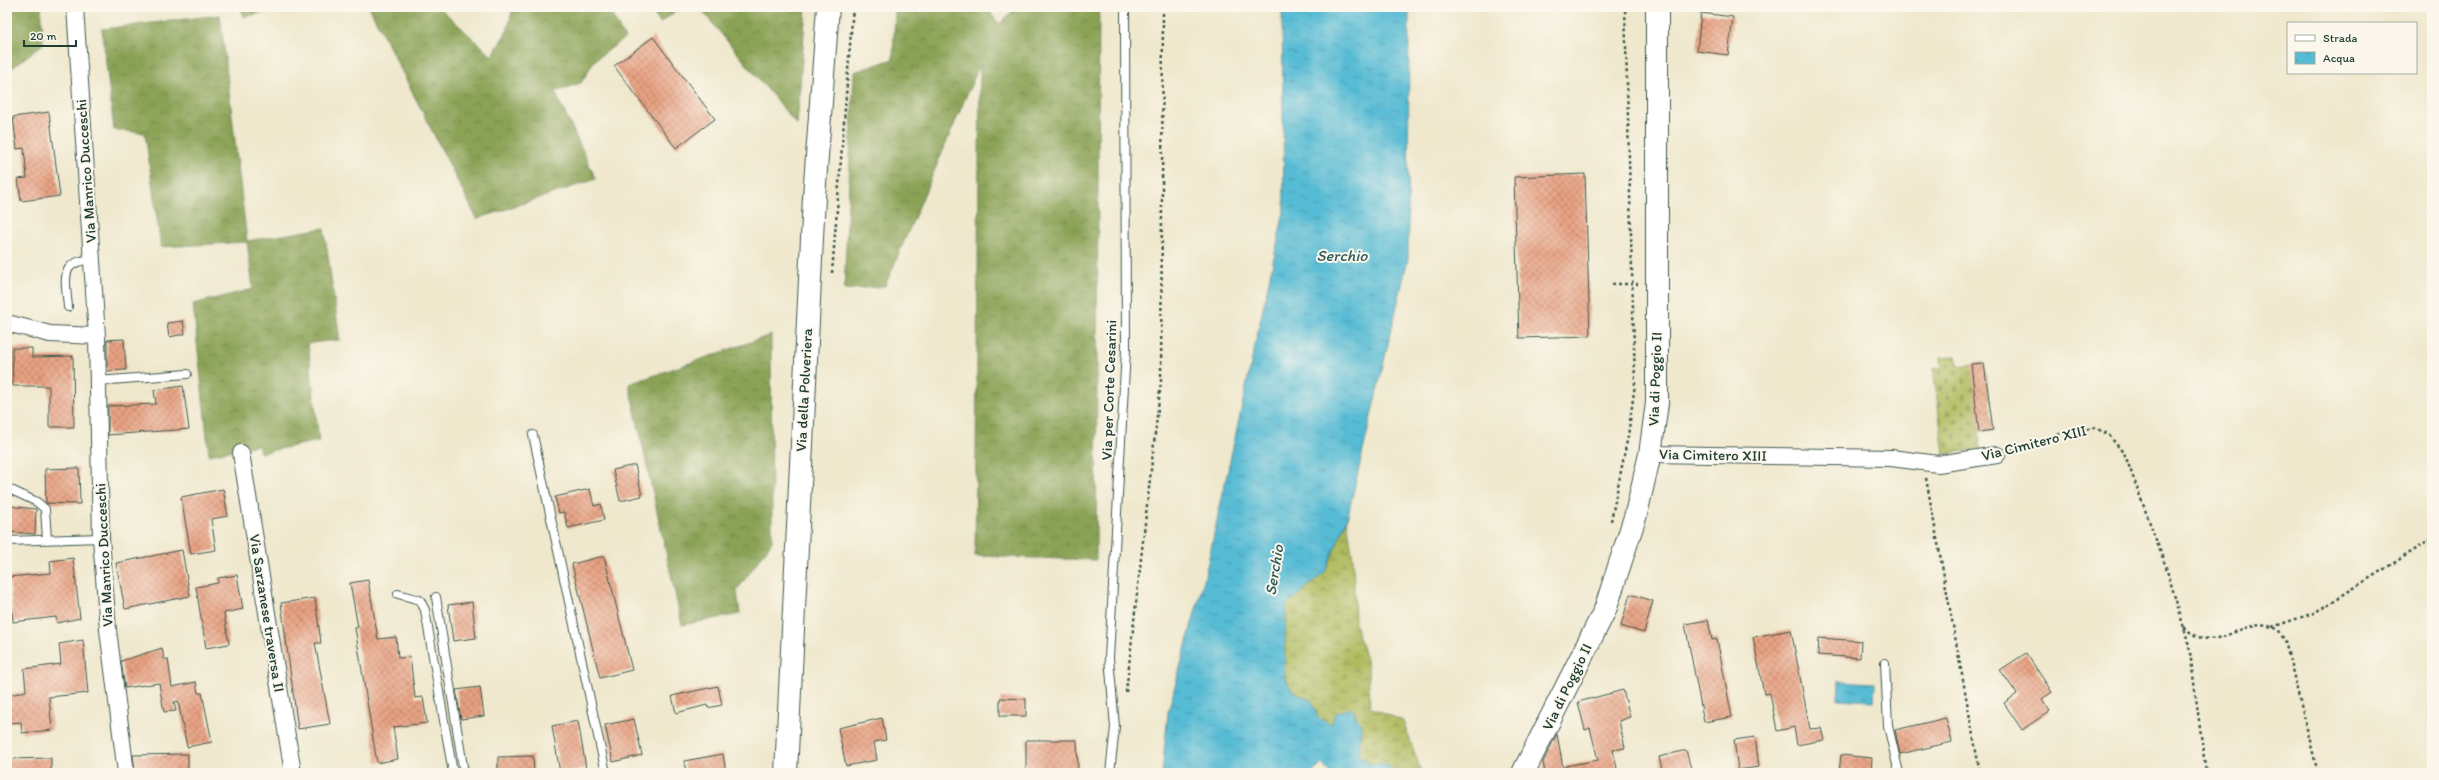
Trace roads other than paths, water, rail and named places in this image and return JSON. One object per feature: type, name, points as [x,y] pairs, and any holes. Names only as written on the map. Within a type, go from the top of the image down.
[{"type":"main road","name":"Via della Polveriera","points":[[786,773],[814,197],[828,7]]},
{"type":"main road","name":"Via di Poggio II","points":[[1523,773],[1605,610],[1636,514],[1650,454],[1657,402],[1657,7]]},
{"type":"street","name":"Via Manrico Ducceschi","points":[[75,7],[96,336],[100,538],[108,630],[126,773]]},
{"type":"street","points":[[7,323],[50,334],[96,336]]},
{"type":"street","name":"Via Sarzanese traversa II","points":[[241,453],[293,773]]},
{"type":"street","name":"Via Cimitero XIII","points":[[1650,454],[1892,458],[1938,464],[1997,455]]},
{"type":"lane","name":"Via per Corte Cesarini","points":[[1110,773],[1116,727],[1109,658],[1126,350],[1125,7]]},
{"type":"lane","points":[[68,306],[66,276],[68,267],[73,262],[92,260]]},
{"type":"lane","points":[[98,381],[187,374]]},
{"type":"lane","points":[[533,435],[606,773]]},
{"type":"lane","points":[[7,488],[37,502],[45,509],[47,539]]},
{"type":"lane","points":[[7,541],[100,538]]},
{"type":"lane","points":[[398,594],[420,600],[425,610],[453,773]]},
{"type":"lane","points":[[436,597],[464,773]]},
{"type":"lane","points":[[1885,663],[1888,726],[1899,773]]},
{"type":"water","name":"Serchio","points":[[1282,7],[1409,7],[1408,259],[1347,519],[1325,572],[1286,605],[1284,676],[1292,691],[1312,701],[1318,718],[1331,724],[1336,713],[1351,708],[1361,725],[1359,754],[1367,763],[1387,765],[1394,773],[1330,773],[1322,764],[1312,773],[1162,773],[1168,712],[1205,576],[1284,212]]},
{"type":"water","points":[[1839,681],[1875,683],[1874,701],[1838,699]]}]
